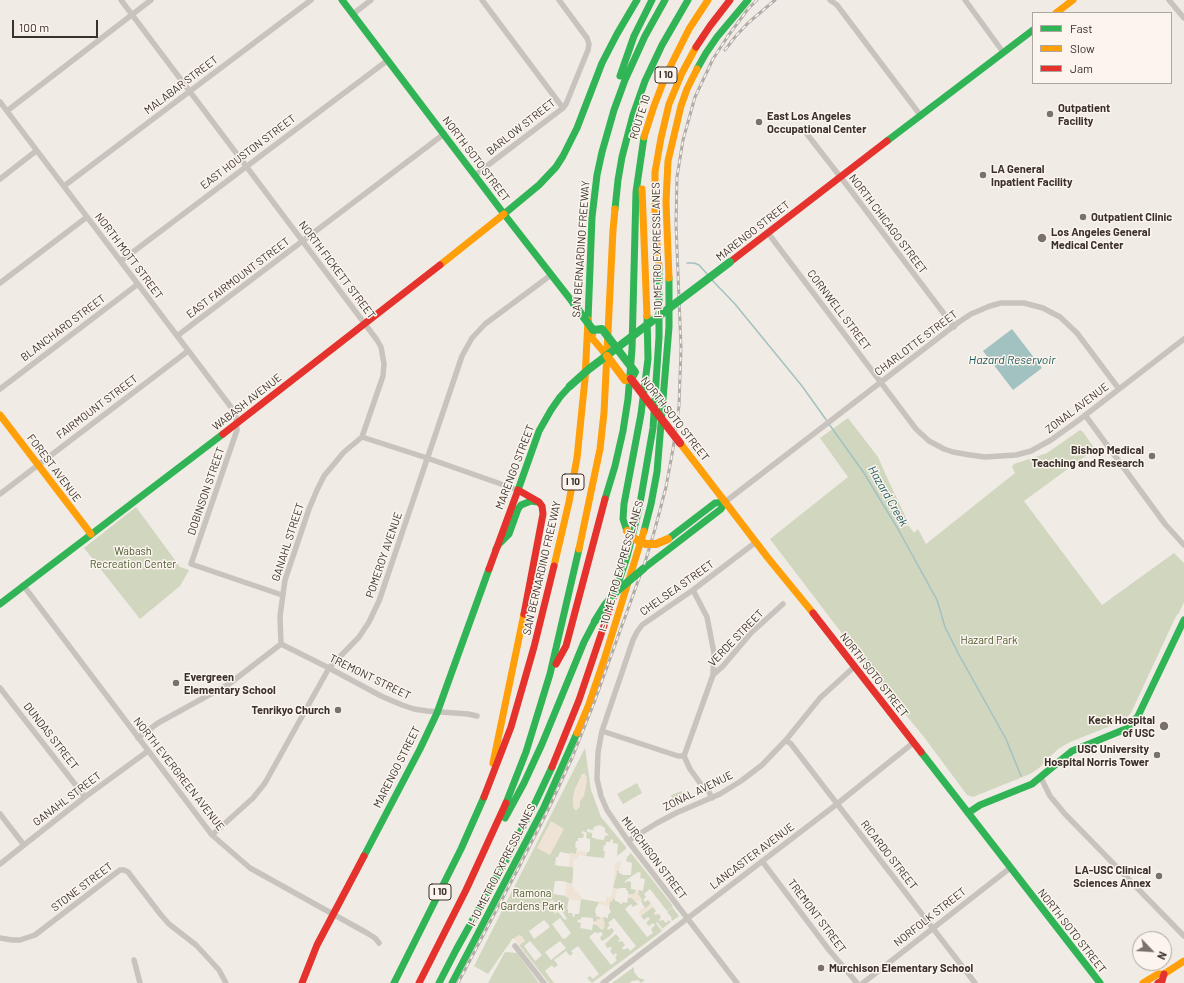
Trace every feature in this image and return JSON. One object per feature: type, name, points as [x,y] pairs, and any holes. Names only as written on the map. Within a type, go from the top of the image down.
[{"type":"main road","name":"NORTH SOTO STREET","points":[[342,0],[594,330]]},
{"type":"main road","name":"WABASH AVENUE","points":[[0,604],[237,424],[539,185],[556,167],[563,156],[577,128],[602,63],[637,0]]},
{"type":"main road","name":"I 10","points":[[602,152],[611,108],[624,64],[634,36],[652,0]]},
{"type":"main road","name":"SAN BERNARDINO FREEWAY","points":[[394,983],[462,849],[483,800],[507,739],[534,647],[569,502],[581,433],[593,211],[597,175],[614,110],[630,67],[665,0]]},
{"type":"main road","points":[[550,674],[583,532],[600,449],[606,376],[612,230],[622,157],[633,115],[645,81],[662,45],[688,0]]},
{"type":"main road","name":"ROUTE 10","points":[[640,157],[648,121],[666,75],[689,29],[708,0]]},
{"type":"main road","name":"I-10 METRO EXPRESSLANES","points":[[439,983],[513,847],[559,750],[579,700],[627,556],[639,509],[654,428],[659,299],[659,264],[655,220],[655,172],[661,138],[669,104],[682,73],[706,31],[730,0]]},
{"type":"main road","name":"I-10 METRO EXPRESSLANES","points":[[452,983],[524,847],[571,748],[602,667],[643,536],[657,472],[669,327],[670,290],[666,202],[668,161],[672,140],[683,100],[698,66],[717,37],[748,0]]},
{"type":"main road","points":[[1057,12],[1069,1]]},
{"type":"main road","name":"MARENGO STREET","points":[[302,983],[316,944],[420,749],[437,713],[530,454],[539,431],[560,397],[570,386],[617,348],[1032,31]]},
{"type":"main road","name":"I 10","points":[[419,983],[466,890],[503,811],[526,752],[550,674],[566,646],[599,520],[615,466],[628,399],[632,349],[636,192],[640,157]]},
{"type":"main road","points":[[640,157],[644,210],[648,359],[641,414],[624,504],[623,519],[627,531],[635,539],[646,544],[656,544],[668,539],[715,503],[726,502]]},
{"type":"main road","name":"NORTH SOTO STREET","points":[[594,330],[602,329],[617,348],[635,372],[631,379]]},
{"type":"main road","name":"NORTH SOTO STREET","points":[[594,330],[592,338],[624,380],[631,379]]},
{"type":"main road","name":"NORTH SOTO STREET","points":[[631,379],[756,542],[1100,983]]},
{"type":"main road","name":"FOREST AVENUE","points":[[0,415],[91,534]]},
{"type":"main road","points":[[483,800],[515,661],[543,514],[542,506],[536,500],[518,490]]},
{"type":"main road","points":[[496,549],[509,534],[518,509],[521,505],[531,501],[537,502],[542,506]]},
{"type":"main road","points":[[466,890],[524,783],[542,744],[584,642],[605,605],[617,591],[631,579],[721,509],[726,502]]},
{"type":"main road","points":[[968,813],[980,805],[1032,784],[1068,754],[1128,728],[1134,722],[1184,620]]},
{"type":"main road","points":[[1143,983],[1158,974],[1164,974],[1184,961]]},
{"type":"main road","points":[[1158,983],[1162,981],[1164,974]]},
{"type":"street","name":"NORTH FICKETT STREET","points":[[121,0],[381,347],[384,364],[383,376],[362,437]]},
{"type":"street","points":[[7,111],[151,0]]},
{"type":"street","name":"MALABAR STREET","points":[[64,186],[311,0]]},
{"type":"street","points":[[353,14],[371,0]]},
{"type":"street","points":[[482,0],[563,108]]},
{"type":"street","name":"BARLOW STREET","points":[[475,175],[563,108],[566,104],[589,44],[587,38],[559,0]]},
{"type":"street","points":[[830,0],[837,5],[921,116]]},
{"type":"street","points":[[965,0],[1003,52]]},
{"type":"street","points":[[1169,0],[1184,18]]},
{"type":"street","name":"EAST HOUSTON STREET","points":[[121,261],[388,60]]},
{"type":"street","name":"NORTH MOTT STREET","points":[[0,102],[234,411],[237,424]]},
{"type":"street","name":"EAST FAIRMOUNT STREET","points":[[177,336],[444,134]]},
{"type":"street","name":"NORTH CHICAGO STREET","points":[[807,134],[954,326]]},
{"type":"street","points":[[0,179],[36,151]]},
{"type":"street","points":[[0,283],[87,217]]},
{"type":"street","name":"CORNWELL STREET","points":[[768,233],[916,429],[929,441],[944,449]]},
{"type":"street","name":"POMEROY AVENUE","points":[[212,835],[253,798],[265,783],[329,668],[359,637],[379,601],[462,356],[472,338],[485,324],[551,275]]},
{"type":"street","name":"BLANCHARD STREET","points":[[0,389],[138,284]]},
{"type":"street","name":"CHARLOTTE STREET","points":[[726,502],[954,326],[981,309],[1001,303],[1024,303],[1043,308],[1060,317],[1072,327],[1119,389]]},
{"type":"street","name":"ZONAL AVENUE","points":[[944,449],[986,457],[1021,454],[1031,451],[1085,415],[1184,339]]},
{"type":"street","name":"FAIRMOUNT STREET","points":[[0,494],[188,351]]},
{"type":"street","points":[[1085,415],[1165,524],[1184,546]]},
{"type":"street","name":"DOBINSON STREET","points":[[237,424],[237,430],[191,564],[282,596]]},
{"type":"street","points":[[362,437],[518,490]]},
{"type":"street","name":"GANAHL STREET","points":[[281,644],[280,616],[285,580],[317,490],[324,476],[344,452],[362,437]]},
{"type":"street","name":"CHELSEA STREET","points":[[602,730],[633,640],[642,625],[693,590],[756,542]]},
{"type":"street","name":"NORTH EVERGREEN AVENUE","points":[[23,586],[212,835],[250,868],[367,933],[375,938],[379,943]]},
{"type":"street","points":[[693,590],[707,617],[714,653],[713,675]]},
{"type":"street","name":"VERDE STREET","points":[[684,756],[713,675],[723,666],[751,633],[783,604]]},
{"type":"street","points":[[138,738],[158,723],[229,684],[281,644]]},
{"type":"street","name":"TREMONT STREET","points":[[281,644],[397,703],[414,709],[437,713],[468,714],[477,716]]},
{"type":"street","name":"ZONAL AVENUE","points":[[628,841],[676,813],[720,794],[762,765],[786,740],[820,698],[854,667]]},
{"type":"street","name":"DUNDAS STREET","points":[[0,688],[85,797]]},
{"type":"street","points":[[602,730],[678,756],[684,756],[690,769],[709,792],[712,798]]},
{"type":"street","name":"MURCHISON STREET","points":[[602,730],[598,752],[597,779],[601,796],[607,810],[628,841],[737,983]]},
{"type":"street","name":"RICARDO STREET","points":[[786,740],[791,744],[975,983]]},
{"type":"street","name":"LANCASTER AVENUE","points":[[603,983],[913,744]]},
{"type":"street","name":"GANAHL STREET","points":[[0,864],[85,797],[148,751]]},
{"type":"street","points":[[1041,778],[1050,796],[1066,814],[1184,936]]},
{"type":"street","points":[[0,814],[24,844]]},
{"type":"street","name":"TREMONT STREET","points":[[762,861],[829,950],[857,983]]},
{"type":"street","name":"NORFOLK STREET","points":[[863,983],[1010,868]]},
{"type":"street","name":"STONE STREET","points":[[0,938],[20,940],[35,935],[120,870],[124,870],[128,872],[169,924],[196,945],[219,970],[226,983]]},
{"type":"street","points":[[515,946],[544,983]]},
{"type":"street","points":[[134,960],[140,983]]},
{"type":"green space","name":"Hazard Park","points":[[848,418],[878,457],[909,526],[914,533],[918,529],[926,544],[1015,473],[1012,467],[1014,464],[1047,453],[1080,430],[1083,432],[1095,449],[1024,501],[1102,605],[1174,553],[1184,563],[1184,602],[1131,713],[1123,721],[1070,742],[1058,749],[1039,768],[1030,774],[973,797],[967,795],[924,737],[882,686],[770,539],[848,477],[820,438]]},
{"type":"green space","name":"Wabash Recreation Center","points":[[136,507],[180,567],[189,570],[180,586],[140,619],[84,548]]},
{"type":"green space","name":"Ramona Gardens Park","points":[[585,748],[591,790],[601,817],[626,847],[626,849],[617,856],[618,844],[613,843],[613,840],[611,839],[610,842],[606,842],[606,845],[604,845],[604,858],[586,856],[590,849],[590,839],[586,838],[587,833],[583,831],[581,833],[584,834],[583,838],[578,838],[578,841],[576,841],[576,854],[560,852],[558,857],[556,857],[555,865],[573,867],[573,875],[572,884],[563,881],[555,881],[553,894],[566,896],[569,898],[567,909],[568,913],[572,913],[573,917],[575,914],[579,914],[581,899],[599,902],[595,913],[596,916],[600,917],[600,919],[597,922],[593,921],[593,918],[582,917],[577,922],[581,923],[580,928],[592,930],[593,924],[597,925],[602,930],[604,926],[603,917],[608,918],[608,915],[611,912],[609,908],[610,902],[615,899],[615,901],[619,902],[621,905],[623,902],[627,903],[628,898],[632,898],[638,904],[633,907],[631,904],[625,909],[647,937],[653,933],[651,929],[655,925],[653,923],[649,926],[646,923],[650,919],[648,917],[644,920],[641,916],[653,907],[656,911],[654,913],[655,915],[659,914],[661,917],[659,921],[663,920],[666,923],[669,920],[671,922],[662,929],[657,922],[656,923],[662,931],[592,983],[587,978],[590,976],[593,979],[599,974],[578,946],[571,951],[573,953],[570,956],[566,951],[554,960],[558,965],[554,968],[552,965],[545,971],[554,983],[549,983],[519,945],[525,941],[517,936],[514,939],[513,938],[488,974],[474,966]],"holes":[[[600,825],[605,828],[605,832],[608,835],[605,836],[604,840],[592,838],[592,833],[587,832],[587,829],[593,830],[594,827]],[[555,902],[560,903],[561,909],[567,919],[565,920],[558,912],[555,914]],[[560,918],[571,933],[563,939],[552,924]],[[614,918],[636,946],[630,951],[628,948],[623,950],[622,948],[625,945],[622,941],[618,942],[620,939],[616,934],[605,944],[607,948],[612,948],[610,951],[613,955],[616,953],[617,955],[615,958],[617,960],[611,965],[589,937],[595,932],[601,932],[603,934],[600,938],[602,941],[610,936],[614,931],[612,928],[608,930],[607,928],[610,925],[608,923]],[[544,920],[550,927],[534,939],[529,931]],[[530,941],[542,955],[535,961],[524,946]],[[560,941],[566,948],[551,960],[545,952]]]},
{"type":"green space","points":[[637,783],[642,793],[623,804],[617,794]]},
{"type":"green space","points":[[682,791],[685,800],[675,804],[671,795]]},
{"type":"green space","points":[[631,853],[673,906],[667,911],[650,889],[644,894],[646,897],[643,900],[645,902],[648,900],[651,903],[646,908],[644,907],[638,894],[639,890],[643,891],[645,879],[640,878],[641,873],[638,872],[625,881],[625,884],[627,881],[631,882],[631,889],[636,890],[636,893],[628,894],[626,888],[613,888],[617,871],[619,871],[622,875],[631,875],[632,863],[626,861],[627,857]]},
{"type":"green space","points":[[672,907],[679,916],[672,921],[672,918],[667,912]]},
{"type":"green space","points":[[505,952],[517,953],[539,983],[488,983]]},
{"type":"green space","points":[[634,967],[634,972],[639,978],[645,980],[641,983],[638,980],[629,983],[612,983]]},
{"type":"shaded area","points":[[584,773],[587,777],[587,781],[584,796],[580,801],[580,806],[577,810],[575,810],[573,806],[573,797],[575,788],[581,775]]},
{"type":"shaded area","points":[[551,821],[564,829],[550,855],[537,848]]},
{"type":"shaded area","points":[[577,850],[587,852],[586,856],[579,855],[578,859],[574,859],[573,867],[569,867],[570,853],[576,854]]},
{"type":"shaded area","points":[[620,860],[619,871],[617,871],[616,879],[614,879],[615,866],[613,866]]},
{"type":"shaded area","points":[[567,883],[572,884],[582,898],[581,901],[570,900],[570,898],[565,896]]},
{"type":"shaded area","points":[[613,888],[617,888],[615,899],[610,902],[609,906],[598,904],[599,901],[606,902],[606,897],[611,897]]},
{"type":"shaded area","points":[[636,890],[639,890],[638,894],[642,900],[641,901],[634,901],[632,898],[628,898],[628,894],[634,894]]},
{"type":"shaded area","points":[[552,899],[561,909],[555,914],[547,904]]},
{"type":"shaded area","points":[[651,903],[653,907],[641,916],[638,913],[644,907],[646,908]]},
{"type":"shaded area","points":[[600,917],[603,917],[605,923],[605,928],[602,930],[597,925],[593,924],[593,921],[596,922],[598,918],[599,920],[600,919]]},
{"type":"shaded area","points":[[519,935],[522,936],[525,941],[519,945],[514,939]]},
{"type":"water","name":"Hazard Reservoir","points":[[1012,329],[1042,368],[1013,390],[983,351]]},
{"type":"waterway","name":"Hazard Creek","points":[[687,263],[699,265],[708,275]]},
{"type":"waterway","name":"Hazard Creek","points":[[712,280],[735,304],[802,386],[827,421]]},
{"type":"waterway","name":"Hazard Creek","points":[[829,424],[864,473],[898,529],[937,600],[945,627],[1006,739],[1021,776]]},
{"type":"railway","points":[[458,983],[549,808],[572,758],[594,703],[646,559],[666,487],[679,406],[681,348],[676,224],[677,177],[683,140],[695,97],[713,59],[748,9],[757,0]]},
{"type":"railway","points":[[725,50],[748,23],[775,0]]},
{"type":"traffic: fast","points":[[342,0],[574,304]]},
{"type":"traffic: fast","points":[[504,214],[539,185],[556,167],[563,156],[577,128],[602,63],[637,0]]},
{"type":"traffic: fast","points":[[620,76],[634,36],[652,0]]},
{"type":"traffic: fast","points":[[588,320],[592,217],[597,175],[602,152],[614,110],[625,80],[645,36],[665,0]]},
{"type":"traffic: fast","points":[[615,209],[622,157],[633,115],[645,81],[662,45],[688,0]]},
{"type":"traffic: fast","points":[[697,69],[717,37],[748,0]]},
{"type":"traffic: fast","points":[[887,141],[1032,31]]},
{"type":"traffic: fast","points":[[605,499],[615,466],[628,399],[632,349],[636,192],[644,137]]},
{"type":"traffic: fast","points":[[570,386],[589,369],[730,262]]},
{"type":"traffic: fast","points":[[614,596],[627,557],[639,509],[653,428],[659,337],[659,267]]},
{"type":"traffic: fast","points":[[644,531],[657,472],[669,327],[669,278]]},
{"type":"traffic: fast","points":[[574,304],[593,330],[602,329],[635,372],[631,379]]},
{"type":"traffic: fast","points":[[627,531],[623,519],[624,504],[641,414],[648,359],[647,316]]},
{"type":"traffic: fast","points":[[518,490],[539,431],[551,410],[570,386]]},
{"type":"traffic: fast","points":[[0,604],[223,434]]},
{"type":"traffic: fast","points":[[496,549],[509,534],[518,509],[521,505],[531,501],[538,502]]},
{"type":"traffic: fast","points":[[668,539],[715,503],[725,502]]},
{"type":"traffic: fast","points":[[643,569],[721,509],[725,502]]},
{"type":"traffic: fast","points":[[506,803],[526,752],[550,674],[579,549]]},
{"type":"traffic: fast","points":[[364,856],[420,749],[437,713],[489,569]]},
{"type":"traffic: fast","points":[[595,621],[605,605],[617,591],[643,569]]},
{"type":"traffic: fast","points":[[968,813],[980,805],[1032,784],[1072,751],[1128,728],[1138,716],[1184,620]]},
{"type":"traffic: fast","points":[[505,818],[524,783],[542,744],[584,642],[595,621]]},
{"type":"traffic: fast","points":[[452,983],[544,807],[577,733]]},
{"type":"traffic: fast","points":[[921,752],[1100,983]]},
{"type":"traffic: fast","points":[[439,983],[506,860],[552,767]]},
{"type":"traffic: fast","points":[[394,983],[461,849],[484,797]]},
{"type":"traffic: slow","points":[[644,137],[666,75],[689,29],[708,0]]},
{"type":"traffic: slow","points":[[1057,12],[1073,0]]},
{"type":"traffic: slow","points":[[659,267],[655,220],[655,172],[669,104],[682,73],[696,47]]},
{"type":"traffic: slow","points":[[669,278],[666,202],[668,161],[681,106],[687,89],[697,69]]},
{"type":"traffic: slow","points":[[642,189],[647,316]]},
{"type":"traffic: slow","points":[[579,549],[600,449],[604,413],[615,209]]},
{"type":"traffic: slow","points":[[440,265],[504,214]]},
{"type":"traffic: slow","points":[[554,566],[569,502],[577,458],[585,379],[588,320]]},
{"type":"traffic: slow","points":[[593,330],[592,338],[607,356]]},
{"type":"traffic: slow","points":[[607,356],[625,380],[631,379]]},
{"type":"traffic: slow","points":[[0,415],[91,534]]},
{"type":"traffic: slow","points":[[680,443],[768,558],[813,613]]},
{"type":"traffic: slow","points":[[627,531],[635,539],[646,544],[656,544],[668,539]]},
{"type":"traffic: slow","points":[[577,733],[604,660],[644,531]]},
{"type":"traffic: slow","points":[[493,763],[524,614]]},
{"type":"traffic: slow","points":[[1143,983],[1158,974],[1164,974],[1184,961]]},
{"type":"traffic: jam","points":[[696,47],[730,0]]},
{"type":"traffic: jam","points":[[730,262],[887,141]]},
{"type":"traffic: jam","points":[[223,434],[440,265]]},
{"type":"traffic: jam","points":[[631,379],[680,443]]},
{"type":"traffic: jam","points":[[489,569],[518,490]]},
{"type":"traffic: jam","points":[[518,490],[539,502],[542,506],[543,514],[524,614]]},
{"type":"traffic: jam","points":[[556,664],[566,646],[605,499]]},
{"type":"traffic: jam","points":[[484,797],[511,727],[534,647],[554,566]]},
{"type":"traffic: jam","points":[[552,767],[579,700],[614,596]]},
{"type":"traffic: jam","points":[[813,613],[921,752]]},
{"type":"traffic: jam","points":[[419,983],[466,890],[506,803]]},
{"type":"traffic: jam","points":[[302,983],[317,945],[364,856]]},
{"type":"traffic: jam","points":[[1158,983],[1162,981],[1164,974]]},
{"type":"place","name":"Outpatient Facility","points":[[1050,114]]},
{"type":"place","name":"East Los Angeles Occupational Center","points":[[759,122]]},
{"type":"place","name":"LA General Inpatient Facility","points":[[983,175]]},
{"type":"place","name":"Outpatient Clinic","points":[[1083,217]]},
{"type":"place","name":"Los Angeles General Medical Center","points":[[1042,238]]},
{"type":"place","name":"Bishop Medical Teaching and Research","points":[[1152,456]]},
{"type":"place","name":"Evergreen Elementary School","points":[[176,683]]},
{"type":"place","name":"Tenrikyo Church","points":[[338,710]]},
{"type":"place","name":"Keck Hospital of USC","points":[[1164,726]]},
{"type":"place","name":"USC University Hospital Norris Tower","points":[[1157,755]]},
{"type":"place","name":"LA-USC Clinical Sciences Annex","points":[[1159,876]]},
{"type":"place","name":"Murchison Elementary School","points":[[821,968]]}]
